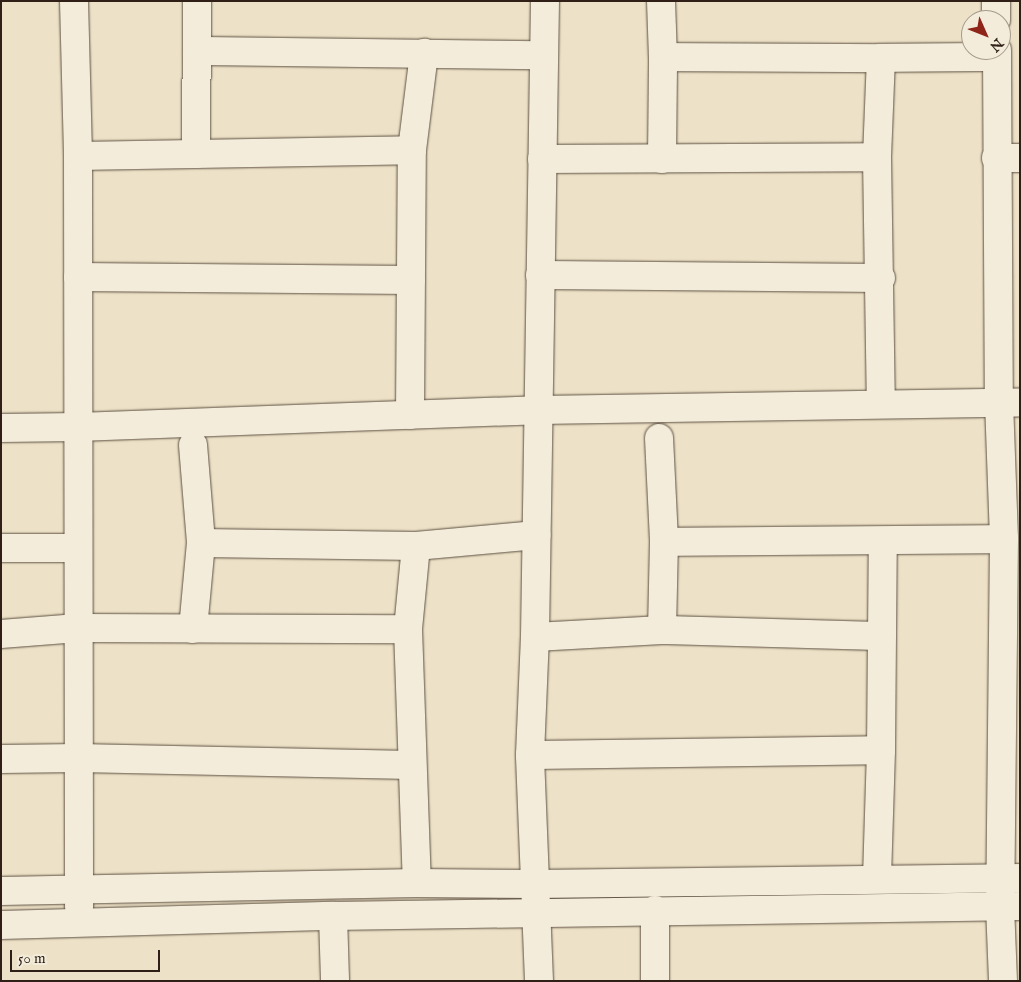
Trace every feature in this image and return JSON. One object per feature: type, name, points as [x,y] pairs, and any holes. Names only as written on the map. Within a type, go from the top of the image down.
[{"type":"street","points":[[74,1],[78,156],[79,923]]},
{"type":"street","points":[[196,1],[196,154]]},
{"type":"street","points":[[539,981],[530,755],[535,637],[537,410],[545,1]]},
{"type":"street","points":[[661,1],[663,57],[662,158]]},
{"type":"street","points":[[197,51],[544,55]]},
{"type":"street","points":[[410,415],[412,150],[424,53]]},
{"type":"street","points":[[663,57],[881,58],[961,55]]},
{"type":"street","points":[[880,404],[881,278],[877,158],[881,58]]},
{"type":"street","points":[[998,60],[1008,158],[1009,275],[1009,402],[1004,539],[1010,633],[1010,906],[1003,981]]},
{"type":"street","points":[[78,156],[412,150]]},
{"type":"street","points":[[542,159],[877,158]]},
{"type":"street","points":[[540,275],[881,278]]},
{"type":"street","points":[[78,277],[411,280]]},
{"type":"street","points":[[1,428],[78,427],[537,410],[1009,402]]},
{"type":"street","points":[[659,438],[664,542],[662,630]]},
{"type":"street","points":[[193,445],[201,544],[193,629]]},
{"type":"street","points":[[201,544],[416,546],[536,535]]},
{"type":"street","points":[[664,542],[1004,539]]},
{"type":"street","points":[[877,878],[881,750],[883,541]]},
{"type":"street","points":[[416,546],[408,629],[411,765],[417,883]]},
{"type":"street","points":[[1,548],[78,548]]},
{"type":"street","points":[[1,634],[78,628],[408,629]]},
{"type":"street","points":[[535,637],[662,630],[882,636]]},
{"type":"street","points":[[530,755],[881,750]]},
{"type":"street","points":[[1,759],[78,758],[411,765]]},
{"type":"street","points":[[1,891],[417,883],[535,884],[877,878],[1010,878]]},
{"type":"street","points":[[1,925],[535,912],[1010,906]]},
{"type":"street","points":[[655,910],[656,981]]},
{"type":"street","points":[[334,916],[335,981]]}]
